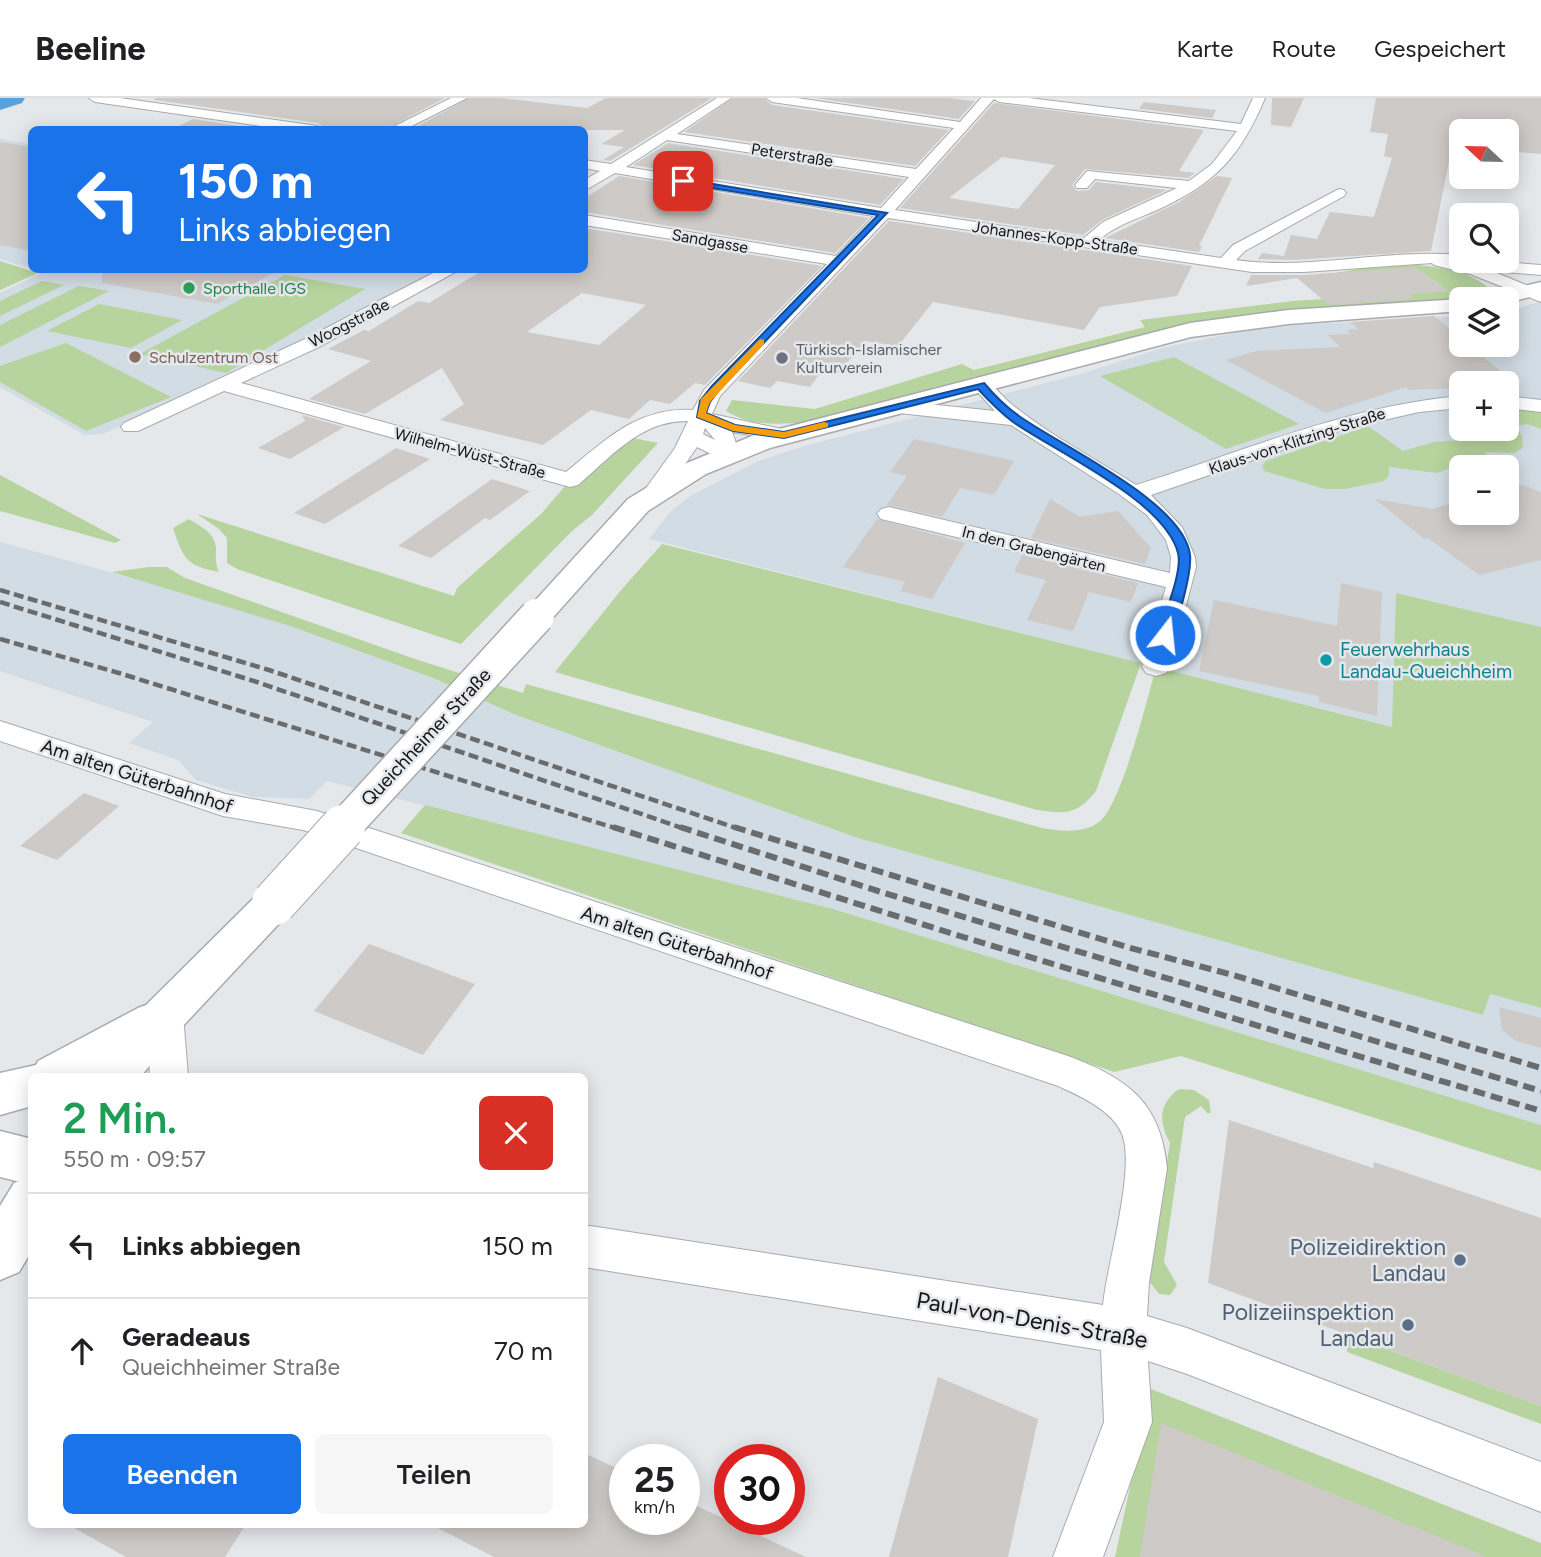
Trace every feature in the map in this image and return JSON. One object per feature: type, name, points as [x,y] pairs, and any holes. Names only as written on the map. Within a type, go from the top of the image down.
[{"type":"main road","points":[[1519,296],[1538,294]]},
{"type":"main road","name":"Queichheimer Straße","points":[[115,1073],[638,505],[655,491],[729,454],[784,435],[981,386],[1165,336],[1221,325],[1287,317],[1449,306]]},
{"type":"main road","points":[[60,1073],[166,1015]]},
{"type":"main road","points":[[0,1094],[28,1086]]},
{"type":"main road","points":[[0,1154],[28,1161]]},
{"type":"main road","points":[[0,1254],[28,1206]]},
{"type":"street","points":[[95,98],[274,126]]},
{"type":"street","points":[[402,126],[461,98]]},
{"type":"street","points":[[588,184],[725,98]]},
{"type":"street","points":[[772,98],[963,126]]},
{"type":"street","points":[[690,436],[729,454],[728,441],[709,419],[705,401],[988,98]]},
{"type":"street","points":[[999,98],[1246,128]]},
{"type":"street","points":[[1088,243],[1105,226],[1192,186],[1228,157],[1246,128],[1259,98]]},
{"type":"street","points":[[1168,119],[1177,103]]},
{"type":"street","points":[[225,126],[242,119]]},
{"type":"street","name":"Peterstraße","points":[[666,136],[918,174]]},
{"type":"street","name":"Johannes-Kopp-Straße","points":[[588,165],[883,213],[1227,263],[1305,269],[1371,259],[1408,257],[1449,259]]},
{"type":"street","points":[[1091,175],[1192,186]]},
{"type":"street","points":[[1227,263],[1230,255],[1239,248],[1339,192]]},
{"type":"street","name":"Sandgasse","points":[[588,221],[837,261]]},
{"type":"street","name":"Johannes-Kopp-Straße","points":[[1408,257],[1459,265],[1538,294]]},
{"type":"street","name":"Johannes-Kopp-Straße","points":[[1519,268],[1541,270]]},
{"type":"street","name":"Woogstraße","points":[[131,427],[224,385],[445,273]]},
{"type":"street","name":"Johannes-Kopp-Straße","points":[[1506,273],[1538,294]]},
{"type":"street","points":[[1519,301],[1538,294]]},
{"type":"street","name":"Wilhelm-Wüst-Straße","points":[[224,385],[570,480],[623,436],[644,423],[661,418],[709,419]]},
{"type":"street","points":[[981,386],[998,405],[1016,419],[1135,493],[1161,515],[1180,541],[1184,553],[1180,583],[1157,667]]},
{"type":"street","name":"Klaus-von-Klitzing-Straße","points":[[1135,493],[1359,419],[1409,407],[1449,403]]},
{"type":"street","points":[[1519,403],[1541,406]]},
{"type":"street","points":[[899,407],[1016,419]]},
{"type":"street","points":[[709,419],[784,435]]},
{"type":"street","points":[[655,491],[685,449],[690,436],[709,419]]},
{"type":"street","name":"In den Grabengärten","points":[[888,514],[1180,583]]},
{"type":"street","name":"Am alten Güterbahnhof","points":[[0,731],[214,802],[255,812],[306,819],[1068,1073],[1096,1085],[1125,1105],[1137,1121],[1147,1151],[1123,1331],[1128,1422],[1078,1557]]},
{"type":"street","points":[[166,1015],[169,1073]]},
{"type":"street","name":"Paul-von-Denis-Straße","points":[[588,1247],[1123,1331],[1187,1351],[1541,1487]]},
{"type":"shaded area","points":[[0,139],[28,144],[28,268],[0,259]]},
{"type":"shaded area","name":"Schulzentrum Ost","points":[[41,273],[439,273],[335,327],[103,434],[85,435],[0,387],[0,293]]},
{"type":"shaded area","points":[[1541,301],[1541,627],[1396,593],[1393,727],[649,539],[671,511],[692,495],[756,462],[804,446],[1084,373],[1162,348],[1263,327],[1449,317],[1449,357],[1519,357],[1519,308]]},
{"type":"shaded area","points":[[0,542],[205,598],[290,626],[433,678],[516,715],[858,838],[1483,1015],[1490,994],[1541,1008],[1541,1125],[833,909],[327,781],[309,799],[253,797],[196,780],[178,760],[129,743],[153,722],[0,671]]},
{"type":"green space","points":[[0,261],[28,270],[28,273],[38,273],[0,290]]},
{"type":"green space","points":[[1418,265],[1446,269],[1449,273],[1464,274],[1488,287],[1449,287],[1449,291],[1330,274],[1369,267]]},
{"type":"green space","points":[[285,275],[365,289],[226,373],[140,354]]},
{"type":"green space","points":[[42,281],[64,285],[0,316],[0,301]]},
{"type":"green space","points":[[79,286],[109,291],[0,347],[0,325]]},
{"type":"green space","points":[[1449,291],[1449,300],[1164,330],[801,423],[753,422],[726,411],[732,400],[815,409],[962,364],[974,370],[1145,327],[1140,320],[1293,301]]},
{"type":"green space","points":[[99,304],[182,320],[131,348],[47,331]]},
{"type":"green space","points":[[66,343],[171,397],[86,431],[0,382],[0,366]]},
{"type":"green space","points":[[1174,357],[1299,424],[1226,449],[1100,376]]},
{"type":"green space","points":[[1519,409],[1541,412],[1541,429],[1527,424],[1519,425]]},
{"type":"green space","points":[[1368,426],[1403,451],[1434,442],[1519,441],[1519,431],[1523,448],[1514,453],[1449,455],[1449,468],[1437,473],[1389,467],[1389,475],[1384,481],[1345,489],[1325,489],[1264,471],[1262,466],[1266,461]]},
{"type":"green space","points":[[623,436],[658,443],[592,515],[572,531],[461,644],[237,569],[227,563],[227,538],[197,514],[454,596],[457,588],[542,513],[570,480]]},
{"type":"green space","points":[[0,475],[121,540],[115,543],[0,511]]},
{"type":"green space","points":[[189,519],[211,535],[216,547],[219,572],[199,567],[183,554],[173,528]]},
{"type":"green space","points":[[662,544],[1141,663],[1096,791],[1077,809],[1063,812],[1037,810],[555,672]]},
{"type":"green space","points":[[167,567],[185,578],[415,659],[523,693],[526,684],[1042,828],[1064,831],[1093,826],[1107,812],[1125,774],[1156,667],[1392,727],[1396,593],[1541,627],[1541,1008],[1490,994],[1483,1015],[858,838],[516,715],[433,678],[290,626],[112,572]]},
{"type":"green space","points":[[425,805],[833,909],[1541,1125],[1541,1171],[1181,1056],[1114,1072],[401,833]]},
{"type":"green space","points":[[1179,1089],[1194,1090],[1209,1100],[1211,1113],[1207,1113],[1201,1106],[1185,1117],[1164,1262],[1177,1285],[1170,1295],[1159,1294],[1148,1280],[1170,1143],[1162,1113],[1167,1100]]},
{"type":"green space","points":[[1348,1335],[1541,1406],[1541,1424],[1347,1352]]},
{"type":"green space","points":[[1151,1389],[1541,1543],[1541,1557],[1115,1557]]},
{"type":"building","points":[[445,98],[392,126],[321,126],[318,123],[155,100]]},
{"type":"building","points":[[469,98],[501,98],[587,108],[606,98],[712,98],[610,161],[603,160],[624,147],[601,144],[625,130],[588,130],[588,126],[418,126]]},
{"type":"building","points":[[733,98],[764,98],[772,105],[949,130],[915,166],[684,132]]},
{"type":"building","points":[[815,98],[949,98],[975,101],[959,119]]},
{"type":"building","points":[[1272,98],[1304,98],[1291,127],[1271,125]]},
{"type":"building","points":[[1376,98],[1541,98],[1541,154],[1519,152],[1519,119],[1449,119],[1449,162],[1431,251],[1292,260],[1258,259],[1262,253],[1284,256],[1291,235],[1317,239],[1330,212],[1374,217],[1392,158],[1384,156],[1388,134],[1370,132]]},
{"type":"building","points":[[1144,102],[1216,110],[1212,118],[1139,109]]},
{"type":"building","points":[[994,103],[1204,130],[1179,171],[1195,173],[1188,178],[1085,169],[1072,185],[1077,191],[1089,190],[1096,182],[1167,190],[1102,220],[1083,235],[900,208]],"holes":[[[1002,157],[1055,165],[1018,209],[949,198]]]},
{"type":"building","points":[[154,113],[240,126],[179,126],[193,119]]},
{"type":"building","points":[[0,142],[28,146],[28,250],[0,245]]},
{"type":"building","points":[[668,143],[904,179],[880,205],[633,165]]},
{"type":"building","points":[[619,176],[869,218],[835,253],[588,213],[588,196]]},
{"type":"building","points":[[1217,176],[1232,178],[1199,246],[1202,246],[1199,252],[1105,238],[1179,202]]},
{"type":"building","points":[[889,221],[1192,266],[1177,296],[1100,307],[1084,330],[933,302],[898,346],[865,341],[837,375],[821,372],[810,387],[777,381],[770,388],[738,381]]},
{"type":"building","points":[[588,229],[822,266],[705,385],[695,383],[670,404],[650,400],[629,419],[591,410],[543,445],[440,420],[464,404],[442,368],[365,414],[309,399],[371,361],[328,349],[364,330],[369,331],[418,301],[429,303],[478,273],[588,273]],"holes":[[[582,293],[646,305],[599,345],[527,332]]]},
{"type":"building","points":[[1415,267],[1449,291],[1409,294],[1415,299],[1329,305],[1297,278],[1246,286],[1251,275],[1304,275]]},
{"type":"building","name":"Sporthalle IGS","points":[[103,273],[273,273],[217,304],[102,283]]},
{"type":"building","points":[[1434,316],[1449,328],[1449,357],[1483,357],[1500,371],[1449,371],[1449,388],[1409,390],[1406,387],[1326,413],[1226,360],[1256,351],[1340,347],[1328,335],[1351,334],[1347,330],[1359,329],[1350,322]]},
{"type":"building","points":[[302,415],[344,427],[290,459],[258,448],[305,421]]},
{"type":"building","points":[[914,439],[1014,461],[994,495],[960,488],[942,517],[887,505],[907,476],[890,472]]},
{"type":"building","points":[[396,448],[430,459],[325,524],[294,513]]},
{"type":"building","points":[[492,479],[530,491],[490,520],[485,518],[431,558],[398,546]]},
{"type":"building","points":[[1519,486],[1541,492],[1541,560],[1479,575],[1428,538],[1424,539],[1375,499],[1432,509],[1449,504],[1449,525],[1519,525]]},
{"type":"building","points":[[1050,499],[1080,517],[1118,511],[1151,548],[1145,564],[1031,538]]},
{"type":"building","points":[[877,519],[965,543],[932,599],[900,591],[905,582],[843,567]]},
{"type":"building","points":[[1022,555],[1138,583],[1131,602],[1089,592],[1073,631],[1027,620],[1046,580],[1014,572]]},
{"type":"building","points":[[1341,583],[1382,592],[1377,716],[1319,702],[1319,696],[1199,671],[1214,600],[1337,626]]},
{"type":"building","points":[[84,793],[119,806],[57,860],[20,846]]},
{"type":"building","points":[[369,944],[475,984],[423,1055],[314,1011]]},
{"type":"building","points":[[1499,1007],[1541,1018],[1541,1048],[1516,1041],[1502,1030]]},
{"type":"building","points":[[1229,1120],[1373,1168],[1374,1162],[1541,1218],[1541,1406],[1208,1283]]},
{"type":"building","points":[[938,1377],[1038,1419],[1008,1557],[889,1557]]},
{"type":"building","points":[[1161,1423],[1485,1556],[1485,1557],[1140,1557]]},
{"type":"building","points":[[588,1455],[609,1465],[609,1535],[700,1535],[700,1507],[714,1514],[714,1535],[759,1535],[806,1557],[494,1557],[438,1528],[588,1528]]},
{"type":"building","points":[[74,1528],[243,1528],[225,1557],[126,1557]]},
{"type":"waterway","points":[[0,103],[14,98]]},
{"type":"railway","points":[[0,590],[269,670],[739,829]]},
{"type":"railway","points":[[0,602],[257,682],[685,829]]},
{"type":"railway","points":[[0,639],[119,673],[618,829]]},
{"type":"railway","points":[[613,827],[960,936],[1541,1111]]},
{"type":"railway","points":[[680,827],[881,892],[1541,1091]]},
{"type":"railway","points":[[734,827],[1127,947],[1233,975],[1541,1068]]},
{"type":"slow traffic","points":[[760,342],[705,401],[701,415],[716,423],[784,435],[824,425]]},
{"type":"place","name":"Sporthalle IGS","points":[[189,288]]},
{"type":"place","name":"Schulzentrum Ost","points":[[135,357]]},
{"type":"place","name":"Türkisch-Islamischer Kulturverein","points":[[782,358]]},
{"type":"place","name":"Feuerwehrhaus Landau-Queichheim","points":[[1326,660]]},
{"type":"place","name":"Polizeidirektion Landau","points":[[1460,1260]]},
{"type":"place","name":"Polizeiinspektion Landau","points":[[1408,1325]]},
{"type":"route","points":[[683,181],[883,213],[716,388],[705,401],[701,415],[716,423],[784,435],[981,386],[998,405],[1016,419],[1135,493],[1171,527],[1184,553],[1184,567],[1165,635]]}]
